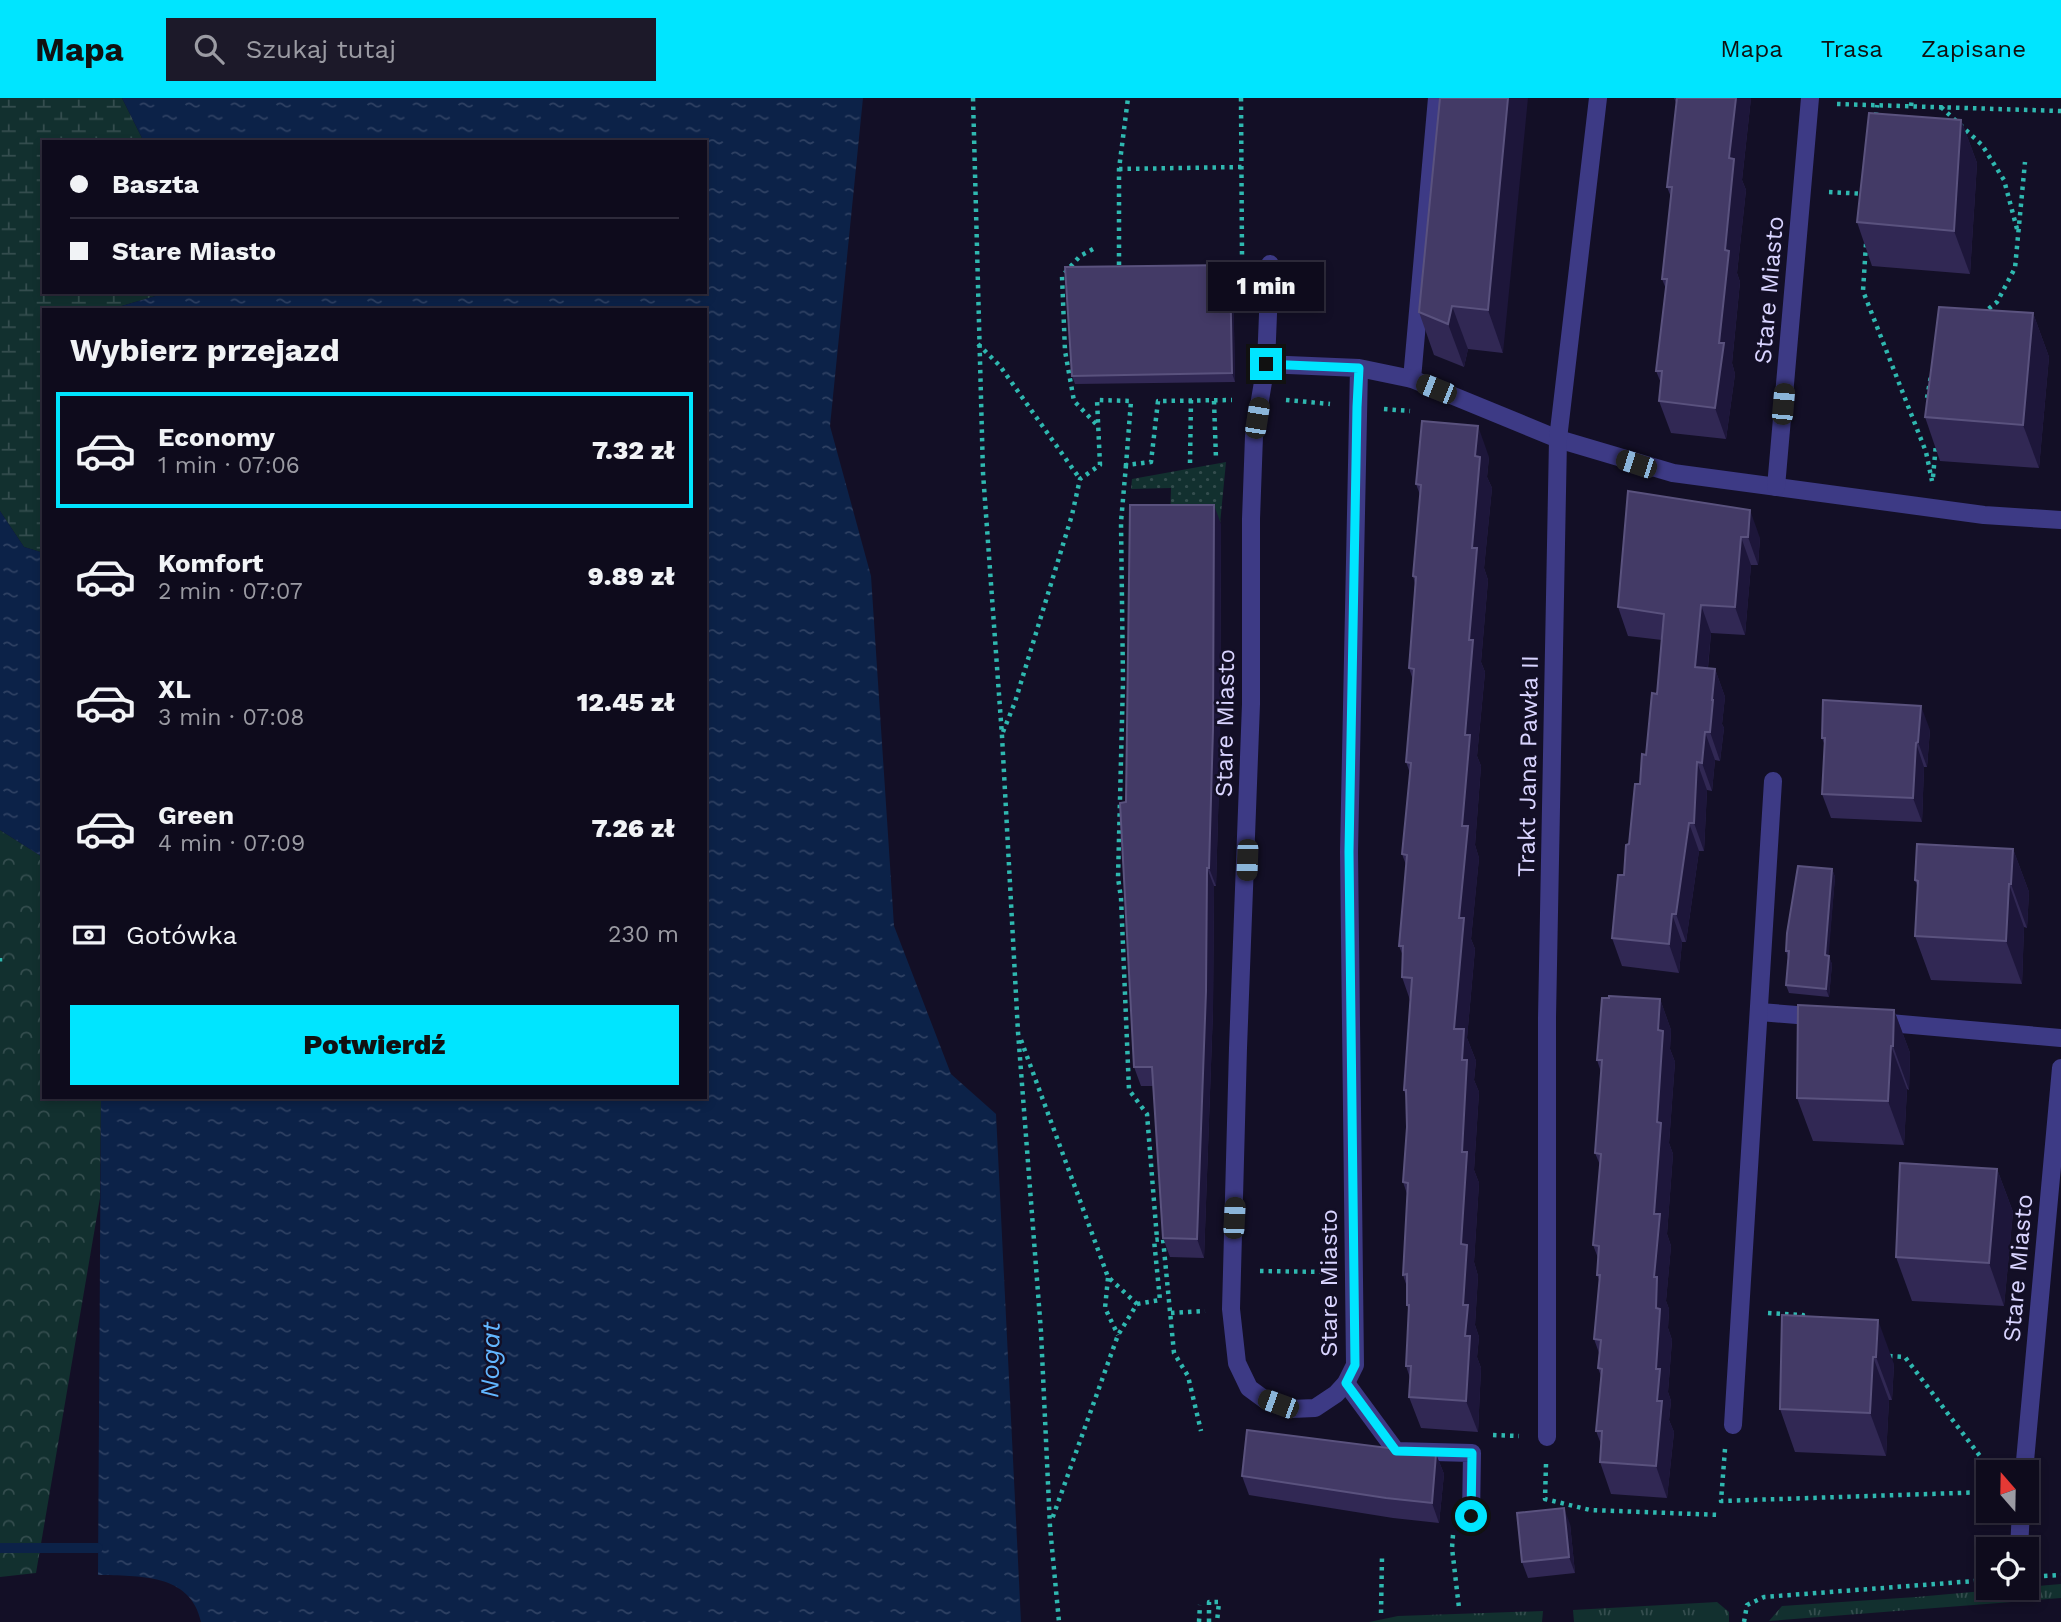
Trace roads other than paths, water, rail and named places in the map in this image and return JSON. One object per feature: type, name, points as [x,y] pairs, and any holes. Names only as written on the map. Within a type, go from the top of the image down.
[{"type":"street","points":[[1412,379],[1437,98]]},
{"type":"street","name":"Trakt Jana Pawła II","points":[[1547,1437],[1547,1018],[1559,439],[1598,98]]},
{"type":"street","name":"Stare Miasto","points":[[1776,487],[1818,101]]},
{"type":"street","name":"Stare Miasto","points":[[1270,264],[1266,364],[1254,436],[1251,704],[1231,1309],[1237,1363],[1249,1388],[1264,1399],[1291,1409],[1315,1408],[1336,1394],[1346,1383],[1355,1365],[1349,852],[1359,368]]},
{"type":"street","points":[[1266,364],[1359,368],[1412,379],[1559,439],[1673,473],[1984,515],[2061,520]]},
{"type":"street","points":[[1733,1425],[1773,781]]},
{"type":"street","points":[[1760,1012],[2061,1038]]},
{"type":"street","name":"Stare Miasto","points":[[2025,1460],[2061,1068]]},
{"type":"street","points":[[1346,1383],[1396,1451],[1472,1453],[1471,1516]]},
{"type":"water","name":"Nogat","points":[[122,98],[863,98],[830,426],[871,576],[894,926],[951,1074],[996,1114],[1021,1622],[201,1622],[195,1606],[186,1594],[175,1586],[146,1577],[98,1575],[101,1099],[707,1099],[707,308],[115,308],[162,294],[707,294],[707,140],[143,140]]},
{"type":"water","points":[[0,511],[24,547],[42,552],[42,857],[0,830]]},
{"type":"waterway","points":[[0,1548],[98,1548]]}]
